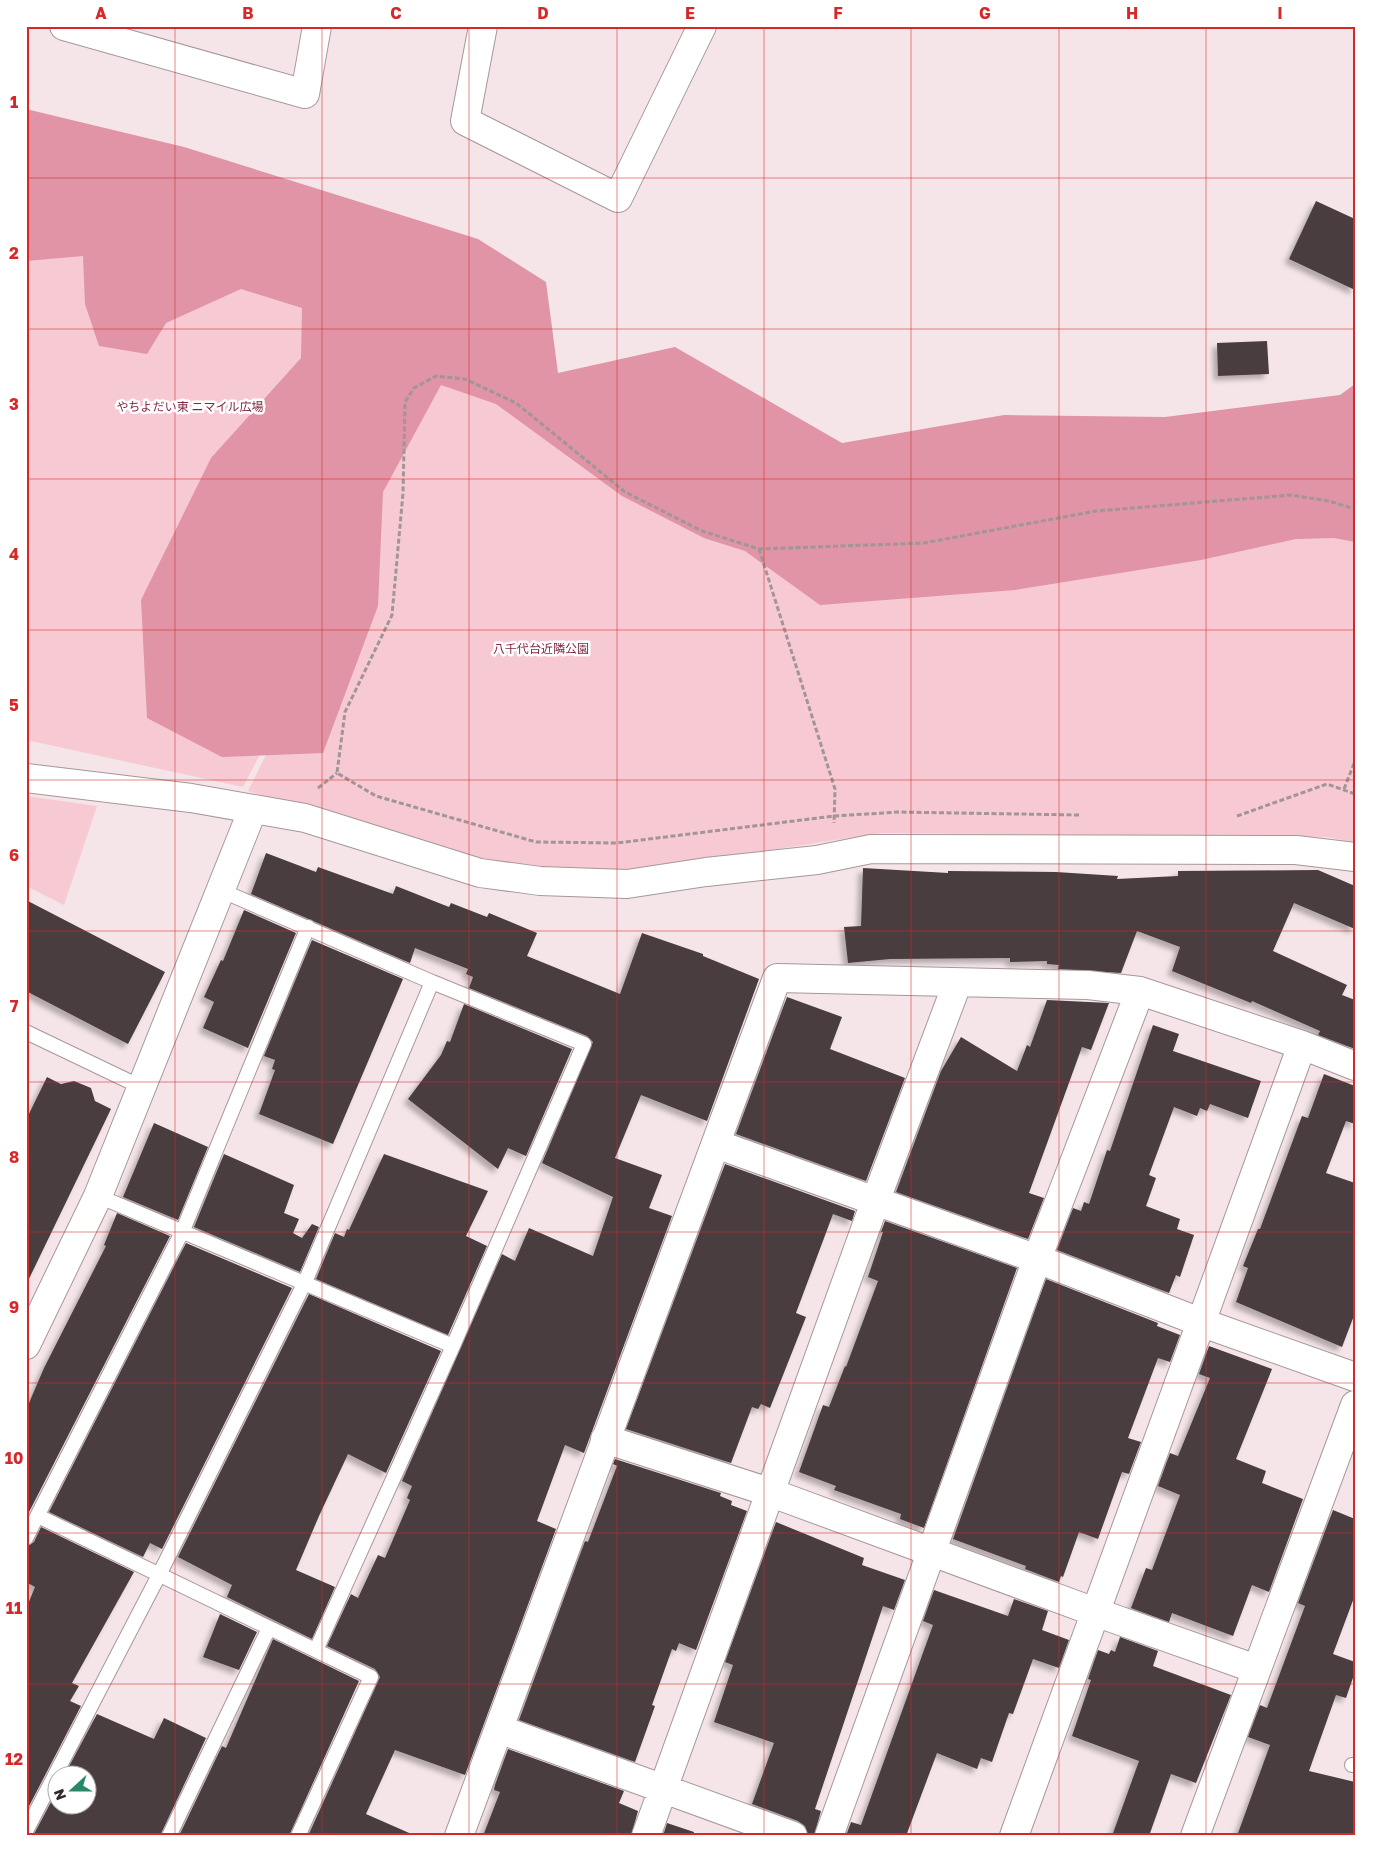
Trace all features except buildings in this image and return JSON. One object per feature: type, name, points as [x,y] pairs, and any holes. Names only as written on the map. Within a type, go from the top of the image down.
[{"type":"street","points":[[64,26],[305,94],[317,26]]},
{"type":"street","points":[[483,26],[464,121],[618,198],[702,26]]},
{"type":"street","points":[[26,778],[191,798],[305,818],[480,873],[540,881],[627,884],[706,872],[817,860],[871,849],[1296,850],[1355,857]]},
{"type":"street","points":[[26,1345],[98,1196],[253,809]]},
{"type":"street","points":[[459,1836],[777,978],[957,984],[1088,985],[1140,991],[1302,1045],[1355,1066]]},
{"type":"street","points":[[646,1836],[769,1492],[957,984]]},
{"type":"street","points":[[829,1836],[1037,1259],[1140,991]]},
{"type":"street","points":[[1014,1836],[1302,1045]]},
{"type":"street","points":[[716,1144],[1037,1259],[1200,1322],[1355,1377]]},
{"type":"street","points":[[1195,1836],[1355,1405]]},
{"type":"street","points":[[605,1439],[769,1492],[1256,1669]]},
{"type":"street","points":[[499,1729],[793,1836]]},
{"type":"lane","points":[[220,890],[432,982],[584,1044],[453,1346],[316,1650]]},
{"type":"lane","points":[[26,1538],[183,1230],[308,927]]},
{"type":"lane","points":[[26,1831],[159,1575],[305,1282],[432,982]]},
{"type":"lane","points":[[26,1032],[141,1087]]},
{"type":"lane","points":[[98,1196],[183,1230],[453,1346]]},
{"type":"lane","points":[[38,1516],[371,1677],[298,1836]]},
{"type":"lane","points":[[169,1836],[269,1628]]},
{"type":"path","points":[[313,792],[337,772],[345,712],[392,615],[403,493],[405,402],[414,388],[436,376],[465,379],[516,402],[625,492],[702,531],[759,549],[924,543],[1096,511],[1291,495],[1329,501],[1355,509]]},
{"type":"path","points":[[759,549],[835,789],[834,825]]},
{"type":"path","points":[[1344,790],[1355,761]]},
{"type":"path","points":[[337,772],[376,796],[536,842],[618,843],[834,816],[899,812],[1086,815]]},
{"type":"path","points":[[1234,817],[1327,784],[1355,794]]},
{"type":"green space","name":"やちよだい東 ニマイル広場","points":[[26,123],[387,327],[309,660],[243,787],[26,740]]},
{"type":"green space","name":"八千代台近隣公園","points":[[397,313],[730,504],[1355,425],[1355,842],[1326,837],[881,833],[621,873],[545,872],[451,853],[248,791],[313,661]]},
{"type":"green space","points":[[26,796],[97,806],[64,905],[26,886]]},
{"type":"shaded area","points":[[26,109],[184,147],[478,239],[546,282],[558,373],[675,347],[842,443],[1004,415],[1165,417],[1340,395],[1355,384],[1355,542],[1334,538],[1296,539],[1201,560],[1015,590],[820,605],[745,551],[704,538],[622,496],[496,404],[441,385],[383,492],[378,606],[323,753],[222,757],[147,718],[141,600],[211,458],[301,358],[302,308],[241,289],[166,323],[147,354],[99,346],[85,304],[83,256],[26,261]]}]
